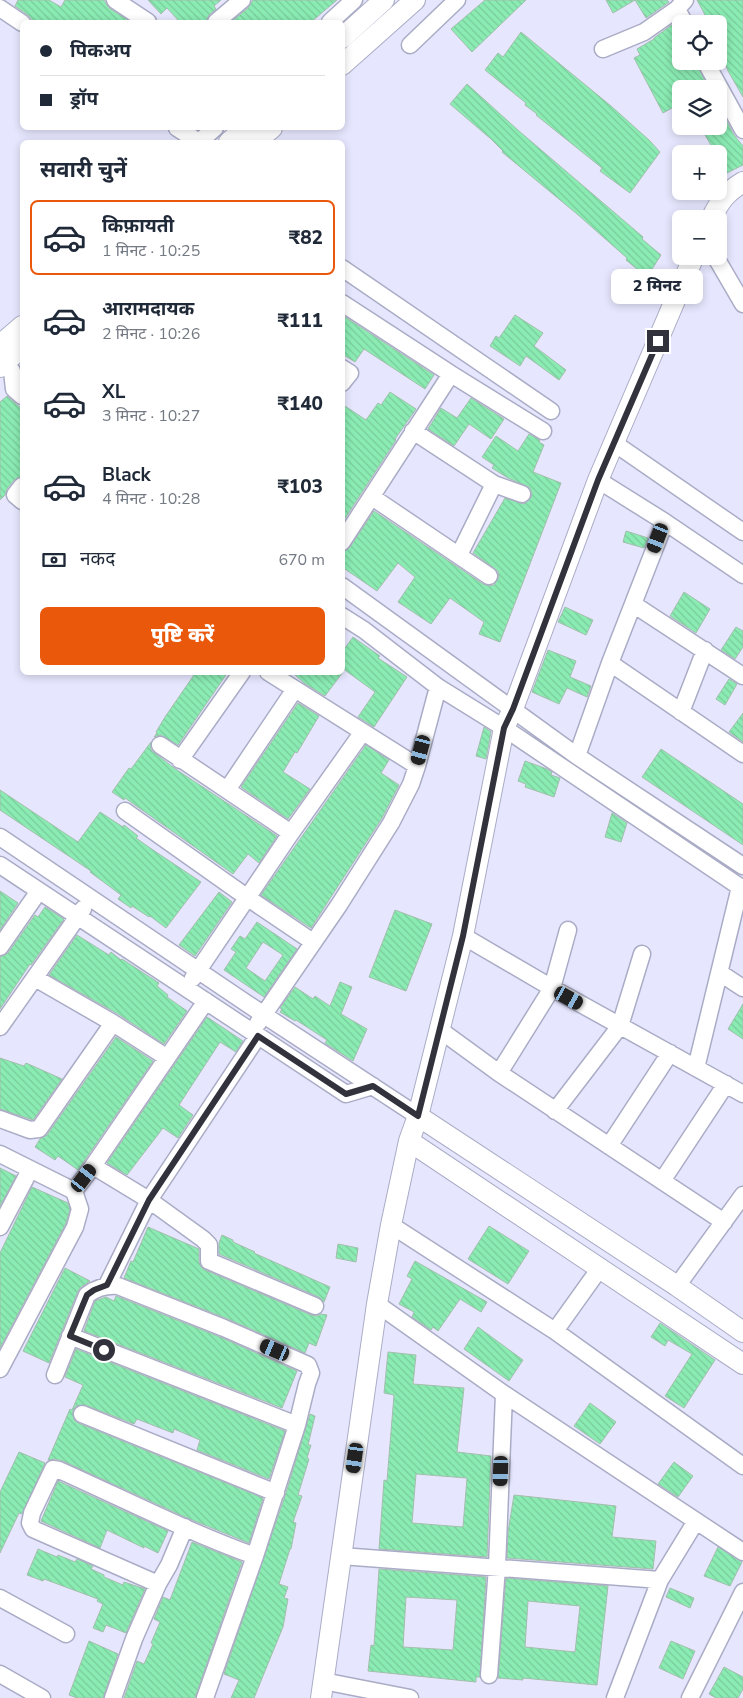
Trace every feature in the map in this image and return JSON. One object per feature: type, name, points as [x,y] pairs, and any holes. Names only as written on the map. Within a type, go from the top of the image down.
[{"type":"street","points":[[218,20],[242,0]]},
{"type":"street","points":[[345,62],[415,0]]},
{"type":"street","points":[[410,45],[457,0]]},
{"type":"street","points":[[122,2],[145,20]]},
{"type":"street","points":[[366,3],[383,28]]},
{"type":"street","points":[[334,20],[366,3]]},
{"type":"street","points":[[345,34],[366,3]]},
{"type":"street","points":[[603,49],[644,32],[681,4]]},
{"type":"street","points":[[0,8],[20,23]]},
{"type":"street","points":[[710,70],[743,130]]},
{"type":"street","points":[[180,130],[196,140]]},
{"type":"street","points":[[201,140],[213,130]]},
{"type":"street","points":[[231,140],[243,130]]},
{"type":"street","points":[[258,140],[270,130]]},
{"type":"street","points":[[715,210],[720,200],[729,190],[743,182]]},
{"type":"street","points":[[410,1698],[322,1689],[377,1304],[391,1225],[409,1141],[418,1116],[463,936],[504,728],[513,709],[598,480],[690,265]]},
{"type":"street","points":[[720,265],[743,304]]},
{"type":"street","points":[[345,270],[551,411]]},
{"type":"street","points":[[345,305],[450,374],[543,431]]},
{"type":"street","points":[[20,331],[6,364],[14,389],[20,394]]},
{"type":"street","points":[[6,364],[20,349]]},
{"type":"street","points":[[345,370],[350,373],[345,380]]},
{"type":"street","points":[[345,538],[450,374]]},
{"type":"street","points":[[413,431],[494,484],[522,494]]},
{"type":"street","points":[[614,443],[743,532]]},
{"type":"street","points":[[598,480],[665,522],[743,575]]},
{"type":"street","points":[[459,556],[494,484]]},
{"type":"street","points":[[20,489],[15,495],[20,499]]},
{"type":"street","points":[[372,497],[489,576]]},
{"type":"street","points":[[577,756],[610,662],[665,522]]},
{"type":"street","points":[[345,588],[577,756],[743,866]]},
{"type":"street","points":[[633,604],[743,676]]},
{"type":"street","points":[[345,618],[364,630],[438,687],[504,728],[742,888],[696,1068]]},
{"type":"street","points":[[681,712],[705,650]]},
{"type":"street","points":[[610,662],[743,754]]},
{"type":"street","points":[[180,760],[240,675]]},
{"type":"street","points":[[273,675],[417,766]]},
{"type":"street","points":[[107,1285],[149,1200],[255,1034],[264,1015],[391,823],[411,784],[438,687]]},
{"type":"street","points":[[227,790],[294,689]]},
{"type":"street","points":[[185,988],[362,733]]},
{"type":"street","points":[[160,745],[291,833]]},
{"type":"street","points":[[125,811],[313,942]]},
{"type":"street","points":[[0,837],[92,897],[264,1015],[677,1286],[743,1332]]},
{"type":"street","points":[[0,865],[346,1094],[373,1086]]},
{"type":"street","points":[[0,947],[39,891]]},
{"type":"street","points":[[0,1027],[92,897]]},
{"type":"street","points":[[499,1073],[552,988],[568,930]]},
{"type":"street","points":[[463,936],[552,988],[743,1094]]},
{"type":"street","points":[[555,1111],[620,1026],[642,954]]},
{"type":"street","points":[[720,974],[743,988]]},
{"type":"street","points":[[35,978],[113,1023],[166,1057]]},
{"type":"street","points":[[74,1191],[206,1001]]},
{"type":"street","points":[[0,1119],[30,1130],[39,1129],[113,1023]]},
{"type":"street","points":[[440,1030],[555,1111],[724,1222]]},
{"type":"street","points":[[609,1146],[670,1054]]},
{"type":"street","points":[[662,1181],[726,1084]]},
{"type":"street","points":[[409,1141],[743,1364]]},
{"type":"street","points":[[0,1154],[74,1191],[80,1209],[75,1227],[0,1368]]},
{"type":"street","points":[[93,1166],[149,1200],[203,1239],[209,1245],[209,1261],[314,1306]]},
{"type":"street","points":[[0,1227],[30,1170]]},
{"type":"street","points":[[677,1286],[743,1195]]},
{"type":"street","points":[[391,1225],[555,1330],[743,1466]]},
{"type":"street","points":[[555,1330],[600,1268]]},
{"type":"street","points":[[55,1375],[87,1295],[107,1285],[118,1286],[224,1328],[308,1365],[311,1373],[276,1493],[205,1698]]},
{"type":"street","points":[[377,1304],[504,1394],[743,1552]]},
{"type":"street","points":[[70,1336],[297,1425]]},
{"type":"street","points":[[489,1675],[497,1567],[504,1394]]},
{"type":"street","points":[[82,1414],[276,1493]]},
{"type":"street","points":[[158,1584],[33,1529],[30,1523],[32,1513],[52,1469],[59,1470],[215,1541],[255,1556]]},
{"type":"street","points":[[615,1698],[660,1580],[696,1521]]},
{"type":"street","points":[[113,1698],[134,1639],[186,1527]]},
{"type":"street","points":[[341,1556],[660,1580]]},
{"type":"street","points":[[690,1698],[743,1592]]},
{"type":"street","points":[[0,1598],[66,1634]]},
{"type":"street","points":[[0,1674],[42,1698]]},
{"type":"building","points":[[18,0],[49,0],[61,7],[65,0],[104,0],[109,8],[128,20],[32,20],[15,6]]},
{"type":"building","points":[[148,0],[221,0],[214,6],[216,9],[209,15],[207,20],[178,20],[167,8],[161,14]]},
{"type":"building","points":[[253,0],[337,0],[313,20],[233,20],[248,8]]},
{"type":"building","points":[[485,0],[526,0],[472,52],[451,29]]},
{"type":"building","points":[[606,0],[635,0],[613,13]]},
{"type":"building","points":[[635,0],[667,0],[669,2],[646,18]]},
{"type":"building","points":[[697,0],[743,0],[743,97],[727,68],[727,15],[705,15]]},
{"type":"building","points":[[672,25],[672,70],[700,70],[704,80],[672,80],[672,108],[663,113],[634,58],[640,55],[637,49]]},
{"type":"building","points":[[521,32],[611,106],[660,152],[630,193],[600,171],[602,168],[536,115],[525,105],[526,103],[485,70],[498,53],[503,57]]},
{"type":"building","points":[[467,84],[643,237],[642,239],[661,255],[647,277],[577,214],[502,152],[491,139],[450,104]]},
{"type":"building","points":[[727,122],[743,146],[743,165],[727,173],[727,145],[711,145],[705,135],[727,135]]},
{"type":"building","points":[[515,315],[543,333],[534,346],[566,370],[559,380],[526,356],[520,366],[490,346],[496,336],[499,338]]},
{"type":"building","points":[[345,317],[434,375],[425,389],[364,349],[355,362],[345,356]]},
{"type":"building","points":[[390,392],[416,409],[345,518],[345,406],[366,420],[378,403],[381,405]]},
{"type":"building","points":[[7,396],[20,407],[20,477],[14,480],[0,500],[0,402]]},
{"type":"building","points":[[471,398],[504,419],[491,439],[469,424],[454,446],[428,429],[441,408],[457,418]]},
{"type":"building","points":[[529,434],[540,440],[539,442],[544,445],[533,472],[561,483],[500,642],[479,634],[484,622],[450,598],[431,624],[398,602],[415,577],[398,563],[377,591],[345,569],[345,550],[350,547],[374,511],[483,584],[494,585],[499,577],[498,571],[473,553],[505,498],[524,504],[531,498],[532,493],[529,487],[508,478],[492,468],[494,465],[482,457],[496,436],[518,451]]},
{"type":"building","points":[[626,531],[648,538],[644,548],[623,542]]},
{"type":"building","points":[[684,592],[710,609],[696,633],[670,616]]},
{"type":"building","points":[[565,607],[593,620],[586,635],[558,622]]},
{"type":"building","points":[[736,627],[743,631],[743,647],[735,659],[721,650]]},
{"type":"building","points":[[353,637],[380,656],[378,658],[407,677],[374,727],[358,717],[375,692],[345,670],[345,648]]},
{"type":"building","points":[[548,650],[576,661],[570,677],[591,686],[587,697],[567,688],[559,704],[532,692]]},
{"type":"building","points":[[194,675],[226,675],[178,745],[161,735],[154,737],[165,717]]},
{"type":"building","points":[[295,675],[341,675],[325,696]]},
{"type":"building","points":[[729,679],[737,684],[725,705],[716,699]]},
{"type":"building","points":[[298,703],[319,716],[297,753],[295,752],[283,772],[310,789],[288,819],[241,787]]},
{"type":"building","points":[[743,713],[743,742],[729,732]]},
{"type":"building","points":[[484,727],[491,732],[486,759],[476,756]]},
{"type":"building","points":[[151,742],[151,750],[174,768],[277,836],[259,863],[248,854],[233,874],[125,798],[124,800],[112,792]]},
{"type":"building","points":[[366,745],[389,760],[381,773],[399,785],[382,818],[311,928],[261,895]]},
{"type":"building","points":[[661,749],[743,804],[743,845],[642,777]]},
{"type":"building","points":[[525,761],[547,769],[552,772],[551,775],[560,778],[554,797],[525,787],[526,784],[518,781]]},
{"type":"building","points":[[0,790],[78,842],[100,812],[123,827],[124,825],[138,836],[136,838],[201,882],[166,928],[150,916],[132,906],[131,908],[118,899],[121,895],[91,871],[0,810]]},
{"type":"building","points":[[612,813],[627,823],[621,842],[605,837]]},
{"type":"building","points":[[0,891],[18,903],[0,930]]},
{"type":"building","points":[[219,892],[232,902],[195,956],[179,945]]},
{"type":"building","points":[[45,907],[64,919],[30,964],[0,1009],[0,957],[8,953],[35,915],[38,917]]},
{"type":"building","points":[[395,910],[432,924],[406,991],[369,977]]},
{"type":"building","points":[[257,922],[297,949],[264,997],[224,970],[236,952],[231,949],[240,936],[245,939]],"holes":[[[263,942],[283,955],[265,981],[246,968]]]},
{"type":"building","points":[[77,935],[109,955],[111,952],[159,983],[157,986],[168,995],[167,997],[187,1011],[164,1044],[118,1014],[49,975]]},
{"type":"building","points":[[340,982],[352,987],[341,1014],[367,1029],[353,1061],[325,1043],[327,1040],[280,1012],[282,1009],[280,1008],[295,987],[313,999],[315,996],[330,1006]]},
{"type":"building","points":[[743,1004],[743,1039],[728,1029]]},
{"type":"building","points":[[207,1017],[243,1041],[236,1052],[220,1042],[179,1105],[193,1115],[178,1138],[163,1128],[127,1175],[107,1163]]},
{"type":"building","points":[[116,1037],[153,1061],[78,1170],[58,1156],[55,1160],[35,1147],[40,1139],[47,1135]]},
{"type":"building","points":[[0,1058],[24,1066],[26,1063],[62,1079],[33,1120],[0,1109]]},
{"type":"building","points":[[0,1168],[16,1176],[0,1206]]},
{"type":"building","points":[[32,1187],[68,1203],[70,1209],[66,1223],[0,1348],[0,1253]]},
{"type":"building","points":[[489,1226],[529,1251],[508,1284],[468,1259]]},
{"type":"building","points":[[148,1227],[199,1249],[199,1262],[205,1270],[311,1315],[327,1315],[316,1346],[309,1343],[305,1353],[228,1319],[124,1278]]},
{"type":"building","points":[[222,1235],[254,1253],[330,1287],[324,1302],[319,1297],[219,1254],[219,1243]]},
{"type":"building","points":[[338,1244],[358,1248],[356,1262],[336,1258]]},
{"type":"building","points":[[415,1261],[487,1302],[481,1312],[460,1299],[438,1331],[433,1327],[431,1330],[412,1317],[414,1312],[399,1304],[412,1279],[407,1276]]},
{"type":"building","points":[[65,1268],[90,1281],[78,1291],[49,1363],[23,1351]]},
{"type":"building","points":[[116,1296],[220,1337],[297,1371],[282,1408],[84,1331],[95,1301],[106,1297],[114,1301]]},
{"type":"building","points":[[660,1323],[715,1360],[684,1408],[665,1396],[692,1354],[668,1340],[665,1346],[651,1337]]},
{"type":"building","points":[[478,1327],[523,1360],[509,1381],[464,1349]]},
{"type":"building","points":[[76,1349],[285,1431],[269,1479],[197,1450],[200,1440],[174,1429],[173,1433],[137,1419],[134,1424],[85,1405],[76,1406],[73,1411],[74,1420],[78,1423],[263,1498],[249,1543],[185,1517],[63,1461],[48,1460],[70,1409],[72,1410],[83,1385],[65,1377]]},
{"type":"building","points":[[388,1352],[416,1355],[413,1384],[464,1388],[457,1452],[491,1456],[487,1557],[379,1549],[384,1480],[387,1481],[394,1395],[384,1393]],"holes":[[[416,1474],[467,1478],[463,1527],[412,1523]]]},
{"type":"building","points":[[590,1403],[616,1422],[600,1444],[574,1426]]},
{"type":"building","points":[[310,1414],[315,1416],[308,1445],[311,1445],[307,1458],[309,1459],[298,1495],[302,1496],[293,1522],[296,1523],[291,1549],[279,1584],[288,1587],[284,1598],[288,1599],[283,1627],[254,1698],[231,1698],[239,1680],[224,1674],[285,1496]]},
{"type":"building","points":[[19,1452],[45,1463],[22,1514],[19,1513],[0,1553],[0,1492]]},
{"type":"building","points":[[674,1462],[693,1476],[678,1497],[658,1484]]},
{"type":"building","points":[[58,1481],[168,1531],[158,1553],[107,1530],[100,1548],[41,1521]]},
{"type":"building","points":[[514,1495],[616,1506],[612,1537],[656,1541],[653,1569],[507,1558],[508,1532]]},
{"type":"building","points":[[192,1542],[242,1562],[195,1698],[124,1698],[137,1661],[144,1664],[153,1644],[151,1643],[160,1622],[154,1619],[163,1597],[170,1600]]},
{"type":"building","points":[[718,1547],[742,1562],[730,1586],[704,1576]]},
{"type":"building","points":[[38,1549],[75,1562],[77,1559],[93,1566],[91,1569],[104,1575],[104,1577],[123,1585],[124,1582],[145,1589],[126,1633],[106,1625],[103,1632],[93,1628],[103,1604],[97,1601],[98,1599],[44,1579],[43,1581],[27,1575]]},
{"type":"building","points":[[379,1569],[486,1577],[480,1677],[476,1677],[476,1682],[368,1671],[371,1645],[374,1646]],"holes":[[[406,1597],[457,1600],[453,1650],[403,1647]]]},
{"type":"building","points":[[506,1578],[608,1586],[597,1685],[523,1678],[523,1680],[498,1678]],"holes":[[[528,1601],[580,1606],[575,1652],[525,1647]]]},
{"type":"building","points":[[670,1588],[694,1598],[690,1608],[666,1597]]},
{"type":"building","points":[[89,1641],[118,1654],[103,1698],[77,1698],[69,1695]]},
{"type":"building","points":[[671,1641],[695,1651],[683,1679],[659,1668]]},
{"type":"building","points":[[724,1667],[743,1677],[743,1689],[738,1698],[716,1698],[709,1694]]},
{"type":"route","points":[[104,1350],[70,1336],[87,1295],[107,1285],[149,1200],[258,1036],[346,1094],[373,1086],[418,1116],[463,936],[504,728],[513,709],[598,480],[658,341]]}]
